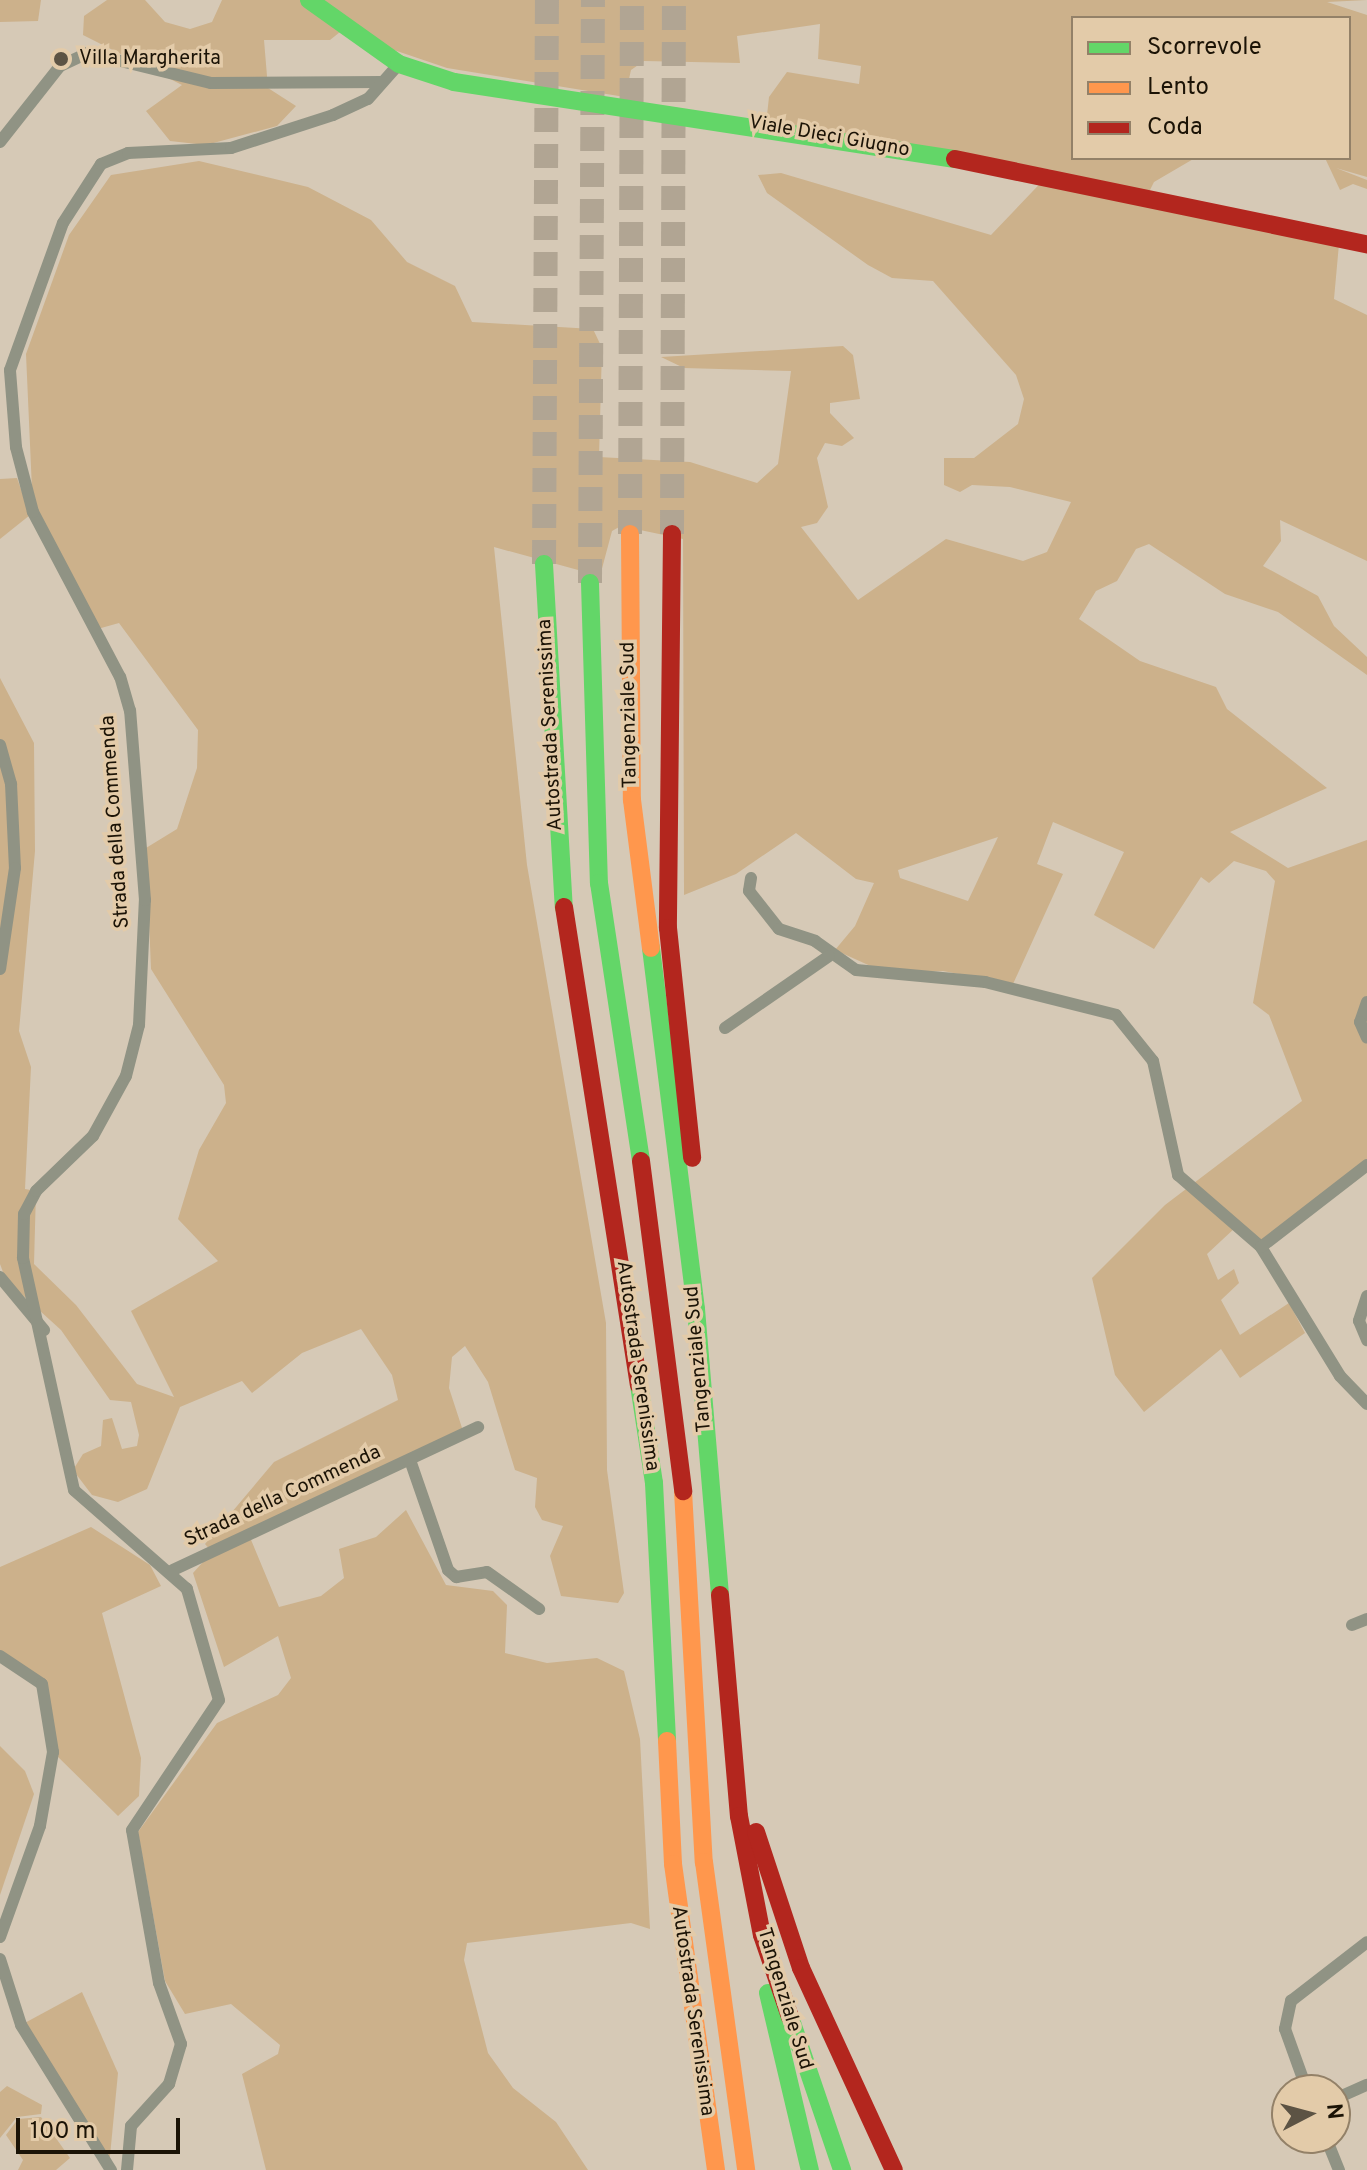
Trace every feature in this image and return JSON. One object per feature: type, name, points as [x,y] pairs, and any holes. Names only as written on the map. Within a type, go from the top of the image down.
[{"type":"main road","name":"Viale Dieci Giugno","points":[[309,0],[399,64],[454,82],[663,109],[1077,180],[1367,244]]},
{"type":"main road","name":"Tangenziale Sud","points":[[630,534],[627,668],[643,928],[696,1309],[732,1764],[762,1935],[842,2170]]},
{"type":"main road","name":"Tangenziale Sud","points":[[672,534],[668,928],[756,1832],[789,1976],[858,2170]]},
{"type":"main road","name":"Autostrada Serenissima","points":[[544,564],[560,882],[654,1483],[673,1864],[716,2170]]},
{"type":"main road","name":"Autostrada Serenissima","points":[[590,583],[599,883],[668,1344],[683,1483],[704,1862],[746,2170]]},
{"type":"main road","points":[[756,1832],[801,1968],[894,2170]]},
{"type":"main road","points":[[762,1935],[773,2027],[810,2170]]},
{"type":"street","points":[[0,142],[60,66],[88,53],[211,83],[382,82]]},
{"type":"street","name":"Strada della Commenda","points":[[127,2170],[131,2126],[169,2084],[181,2044],[159,1983],[132,1830],[219,1700],[207,1640],[173,1570],[74,1490],[44,1330],[23,1258],[24,1214],[36,1191],[93,1136],[126,1076],[139,1025],[145,900],[130,711],[120,677],[33,512],[16,447],[10,370],[16,337],[80,186],[101,164],[128,153],[231,148],[356,106],[399,64]]},
{"type":"street","points":[[0,745],[11,784],[15,868],[0,969]]},
{"type":"street","points":[[751,878],[749,891],[779,929],[807,937],[829,956],[878,977],[985,982],[1116,1015],[1153,1061],[1178,1175],[1261,1247],[1340,1376],[1367,1404]]},
{"type":"street","points":[[725,1028],[829,956]]},
{"type":"street","points":[[1367,1002],[1360,1022],[1367,1038]]},
{"type":"street","points":[[1261,1247],[1367,1165]]},
{"type":"street","name":"Strada della Commenda","points":[[0,1277],[44,1330]]},
{"type":"street","points":[[1367,1296],[1359,1321],[1367,1340]]},
{"type":"street","name":"Strada della Commenda","points":[[173,1570],[478,1427]]},
{"type":"street","name":"Strada della Commenda","points":[[410,1460],[448,1570],[456,1577],[487,1572],[539,1609]]},
{"type":"street","points":[[1352,1625],[1367,1619]]},
{"type":"street","points":[[0,1656],[42,1684],[53,1752],[40,1826],[0,1937]]},
{"type":"street","points":[[1301,2074],[1285,2029],[1291,2001],[1367,1942]]},
{"type":"street","points":[[0,1959],[21,2025],[111,2170]]},
{"type":"shaded area","points":[[0,0],[41,0],[38,21],[0,22]]},
{"type":"shaded area","points":[[107,0],[145,0],[165,22],[190,29],[212,22],[222,0],[301,0],[340,32],[330,40],[264,40],[268,88],[296,106],[277,126],[206,145],[170,141],[146,111],[182,85],[83,35],[84,16]]},
{"type":"shaded area","points":[[314,0],[1367,0],[1327,2],[1367,15],[1367,177],[1336,168],[1367,180],[1367,189],[1353,184],[1340,190],[1326,160],[1351,160],[1351,16],[1071,16],[1071,160],[1192,160],[1154,182],[1145,200],[1339,244],[1334,299],[1367,315],[1367,561],[1280,520],[1281,541],[1263,566],[1318,596],[1334,626],[1367,657],[1367,675],[1278,612],[1225,594],[1149,544],[1136,549],[1117,581],[1096,591],[1079,619],[1140,661],[1216,687],[1227,709],[1327,788],[1230,832],[1288,868],[1367,840],[1367,1165],[1261,1247],[1236,1227],[1207,1254],[1218,1280],[1234,1269],[1239,1283],[1221,1300],[1240,1335],[1289,1303],[1305,1333],[1240,1378],[1221,1349],[1144,1412],[1115,1375],[1092,1278],[1165,1205],[1302,1101],[1269,1015],[1253,1003],[1275,881],[1266,871],[1234,861],[1209,883],[1201,877],[1154,949],[1094,915],[1124,852],[1053,822],[1037,864],[1063,874],[1013,984],[943,971],[886,973],[835,950],[855,926],[874,883],[856,879],[796,833],[736,874],[684,895],[683,539],[621,526],[612,531],[600,576],[494,547],[527,865],[606,1323],[607,1470],[624,1593],[618,1603],[561,1596],[550,1556],[563,1526],[542,1520],[535,1507],[537,1478],[515,1470],[488,1382],[465,1346],[452,1357],[449,1388],[464,1434],[249,1535],[279,1607],[321,1596],[344,1578],[339,1549],[376,1537],[406,1510],[446,1585],[493,1591],[507,1605],[505,1653],[547,1663],[597,1658],[624,1671],[640,1739],[650,1929],[631,1923],[467,1943],[464,1960],[488,2053],[513,2088],[556,2122],[588,2170],[266,2170],[242,2074],[278,2054],[280,2045],[231,2004],[185,2014],[165,1981],[138,1832],[217,1723],[278,1695],[291,1678],[278,1636],[224,1667],[193,1573],[212,1552],[205,1544],[274,1462],[398,1400],[392,1375],[361,1329],[302,1353],[252,1393],[242,1381],[180,1407],[147,1489],[118,1502],[92,1495],[73,1470],[83,1454],[101,1446],[103,1420],[112,1418],[122,1449],[137,1446],[139,1435],[131,1402],[110,1400],[61,1330],[6,1280],[0,1264],[0,678],[34,743],[35,851],[19,1031],[31,1067],[25,1189],[36,1191],[34,1264],[76,1305],[137,1384],[174,1397],[131,1311],[218,1261],[178,1219],[199,1150],[226,1103],[224,1085],[151,969],[146,848],[177,829],[197,768],[198,730],[119,623],[94,630],[33,512],[26,354],[69,235],[111,175],[199,161],[308,187],[371,220],[407,262],[455,286],[472,322],[593,329],[602,348],[599,457],[690,462],[757,483],[778,464],[791,371],[684,368],[661,357],[843,346],[853,355],[860,399],[830,403],[830,413],[854,438],[842,446],[825,443],[817,458],[828,507],[817,523],[801,527],[858,600],[946,539],[1023,561],[1047,552],[1071,502],[1010,487],[972,485],[960,492],[944,485],[944,458],[974,458],[1018,424],[1024,399],[1016,375],[933,281],[892,278],[868,265],[767,193],[758,175],[781,173],[991,235],[1053,170],[766,124],[769,97],[787,72],[859,84],[861,66],[818,59],[820,24],[737,36],[740,63],[644,61],[631,70],[625,97],[447,68],[391,49]],"holes":[[[998,837],[968,901],[900,878],[898,870]]]},
{"type":"shaded area","points":[[17,478],[30,515],[0,539],[0,479]]},
{"type":"shaded area","points":[[91,1527],[150,1565],[161,1586],[102,1613],[141,1758],[139,1796],[118,1816],[53,1752],[41,1684],[0,1656],[0,1567]]},
{"type":"shaded area","points":[[0,1746],[25,1771],[34,1794],[0,1895]]},
{"type":"shaded area","points":[[82,1992],[118,2073],[109,2166],[21,2025]]},
{"type":"shaded area","points":[[7,2086],[42,2105],[41,2114],[17,2117],[0,2138],[0,2092]]},
{"type":"shaded area","points":[[41,2117],[70,2158],[56,2170],[18,2170],[23,2160],[6,2135],[18,2119]]},
{"type":"tunnel","points":[[544,564],[547,0]]},
{"type":"tunnel","points":[[590,583],[593,0]]},
{"type":"tunnel","points":[[630,534],[632,0]]},
{"type":"tunnel","points":[[672,534],[674,0]]},
{"type":"traffic: fast","points":[[309,0],[399,64],[454,82],[955,159]]},
{"type":"traffic: fast","points":[[544,564],[564,907]]},
{"type":"traffic: fast","points":[[590,583],[599,883],[641,1161]]},
{"type":"traffic: fast","points":[[651,948],[696,1309],[720,1595]]},
{"type":"traffic: fast","points":[[639,1385],[654,1483],[667,1741]]},
{"type":"traffic: fast","points":[[768,1993],[810,2170]]},
{"type":"traffic: fast","points":[[790,2017],[842,2170]]},
{"type":"traffic: slow","points":[[630,534],[632,800],[651,948]]},
{"type":"traffic: slow","points":[[683,1491],[704,1862],[746,2170]]},
{"type":"traffic: slow","points":[[667,1741],[673,1864],[716,2170]]},
{"type":"traffic: jam","points":[[955,159],[1367,244]]},
{"type":"traffic: jam","points":[[672,534],[668,928],[692,1158]]},
{"type":"traffic: jam","points":[[564,907],[639,1385]]},
{"type":"traffic: jam","points":[[641,1161],[683,1491]]},
{"type":"traffic: jam","points":[[720,1595],[739,1816],[762,1935],[790,2017]]},
{"type":"traffic: jam","points":[[756,1832],[801,1968],[894,2170]]},
{"type":"place","name":"Villa Margherita","points":[[61,59]]}]
